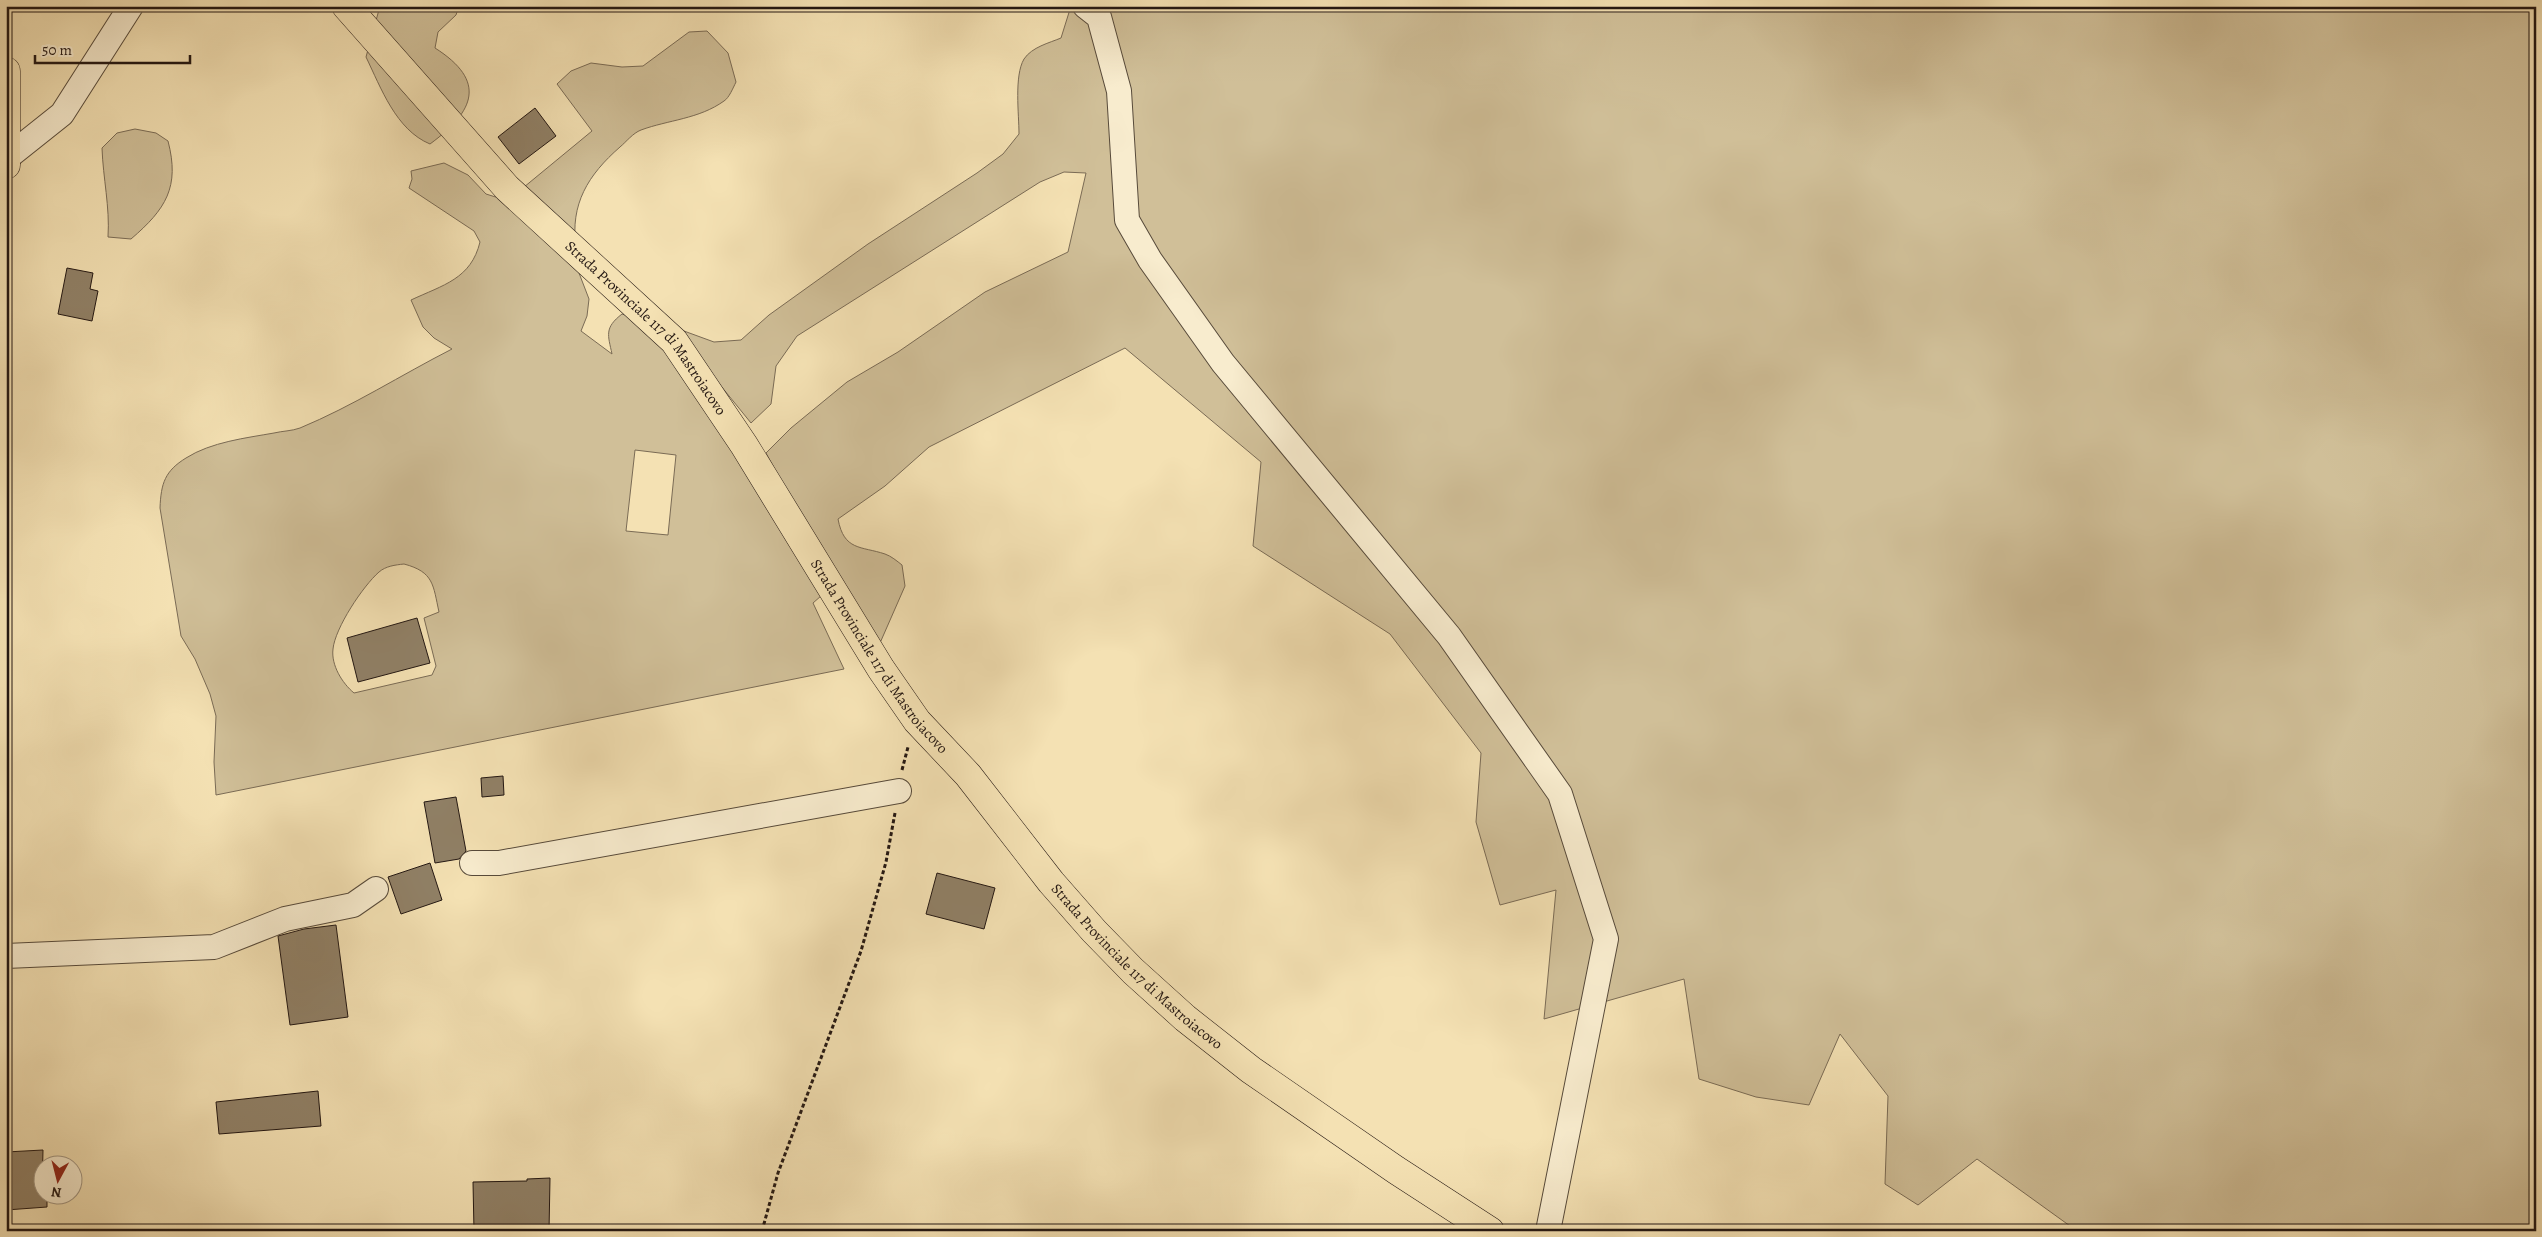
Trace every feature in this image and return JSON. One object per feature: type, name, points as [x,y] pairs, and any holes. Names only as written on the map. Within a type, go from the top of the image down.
[{"type":"main road","name":"Strada Provinciale 117 di Mastroiacovo","points":[[346,6],[508,188],[674,341],[744,445],[881,669],[918,721],[968,775],[1051,882],[1094,931],[1133,971],[1178,1011],[1251,1070],[1319,1118],[1490,1231]]},
{"type":"main road","points":[[6,70],[7,161]]},
{"type":"street","points":[[7,161],[62,114],[131,6]]},
{"type":"street","points":[[1085,6],[1099,16],[1119,91],[1127,220],[1150,260],[1223,364],[1448,636],[1560,794],[1606,939],[1548,1231]]},
{"type":"street","points":[[472,863],[500,863],[899,791]]},
{"type":"street","points":[[6,956],[214,947],[285,919],[353,905],[376,889]]},
{"type":"path","points":[[762,1231],[778,1174],[862,951],[886,862],[911,735],[918,721]]},
{"type":"path","points":[[6,1228],[36,1231]]},
{"type":"shaded area","points":[[380,6],[459,6],[456,15],[438,32],[435,48],[452,60],[462,72],[468,84],[469,96],[465,108],[457,120],[430,144],[418,138],[399,118],[391,107],[366,57]]},
{"type":"shaded area","points":[[1071,6],[2536,6],[2536,1231],[2077,1231],[1977,1159],[1918,1205],[1885,1184],[1888,1096],[1840,1034],[1809,1105],[1756,1097],[1699,1079],[1684,979],[1544,1019],[1556,890],[1500,905],[1476,822],[1481,753],[1390,634],[1253,546],[1261,462],[1125,348],[929,447],[885,486],[838,519],[844,537],[849,542],[855,546],[887,555],[902,565],[905,586],[880,643],[795,506],[766,453],[791,428],[847,382],[898,352],[985,292],[1068,252],[1086,173],[1064,172],[1040,182],[797,336],[776,366],[771,404],[751,423],[673,327],[714,342],[741,340],[769,315],[868,244],[1003,154],[1019,134],[1018,85],[1024,59],[1036,48],[1061,38]]},
{"type":"shaded area","points":[[707,31],[728,53],[736,82],[726,100],[704,112],[638,131],[609,158],[590,180],[579,204],[576,217],[576,247],[518,192],[592,131],[557,84],[571,71],[591,63],[622,67],[643,66],[689,32]]},
{"type":"shaded area","points":[[135,129],[156,133],[168,141],[171,157],[171,184],[167,196],[153,218],[131,239],[108,237],[102,148],[117,133]]},
{"type":"shaded area","points":[[444,163],[468,175],[486,194],[502,199],[579,273],[589,299],[587,316],[581,331],[612,354],[609,342],[610,328],[612,323],[622,314],[638,319],[682,363],[821,596],[813,603],[844,669],[216,795],[214,762],[216,716],[210,694],[195,659],[181,636],[160,508],[163,485],[173,468],[186,458],[206,448],[229,441],[300,428],[358,400],[452,349],[434,338],[423,327],[411,300],[445,285],[463,273],[476,255],[480,242],[474,231],[409,188],[412,179],[411,171]],"holes":[[[635,450],[676,455],[668,535],[626,531]],[[404,564],[421,571],[427,576],[433,587],[439,612],[424,618],[436,666],[432,675],[354,693],[345,684],[336,667],[333,655],[335,640],[344,619],[373,578],[385,568]]]},
{"type":"building","points":[[535,108],[556,136],[519,164],[498,137]]},
{"type":"building","points":[[67,268],[93,273],[90,289],[98,291],[92,321],[58,314]]},
{"type":"building","points":[[417,618],[430,663],[358,682],[347,638]]},
{"type":"building","points":[[503,776],[504,795],[482,797],[481,778]]},
{"type":"building","points":[[456,797],[466,851],[459,859],[435,863],[424,802]]},
{"type":"building","points":[[430,863],[442,900],[401,914],[388,877]]},
{"type":"building","points":[[937,873],[995,888],[984,929],[926,914]]},
{"type":"building","points":[[336,925],[348,1017],[290,1025],[278,936],[304,929]]},
{"type":"building","points":[[318,1091],[321,1126],[219,1134],[216,1102]]},
{"type":"building","points":[[43,1150],[43,1154],[32,1154],[32,1204],[47,1204],[47,1207],[6,1210],[6,1152]]},
{"type":"building","points":[[550,1178],[549,1231],[474,1231],[473,1182],[527,1181],[527,1179]]}]
